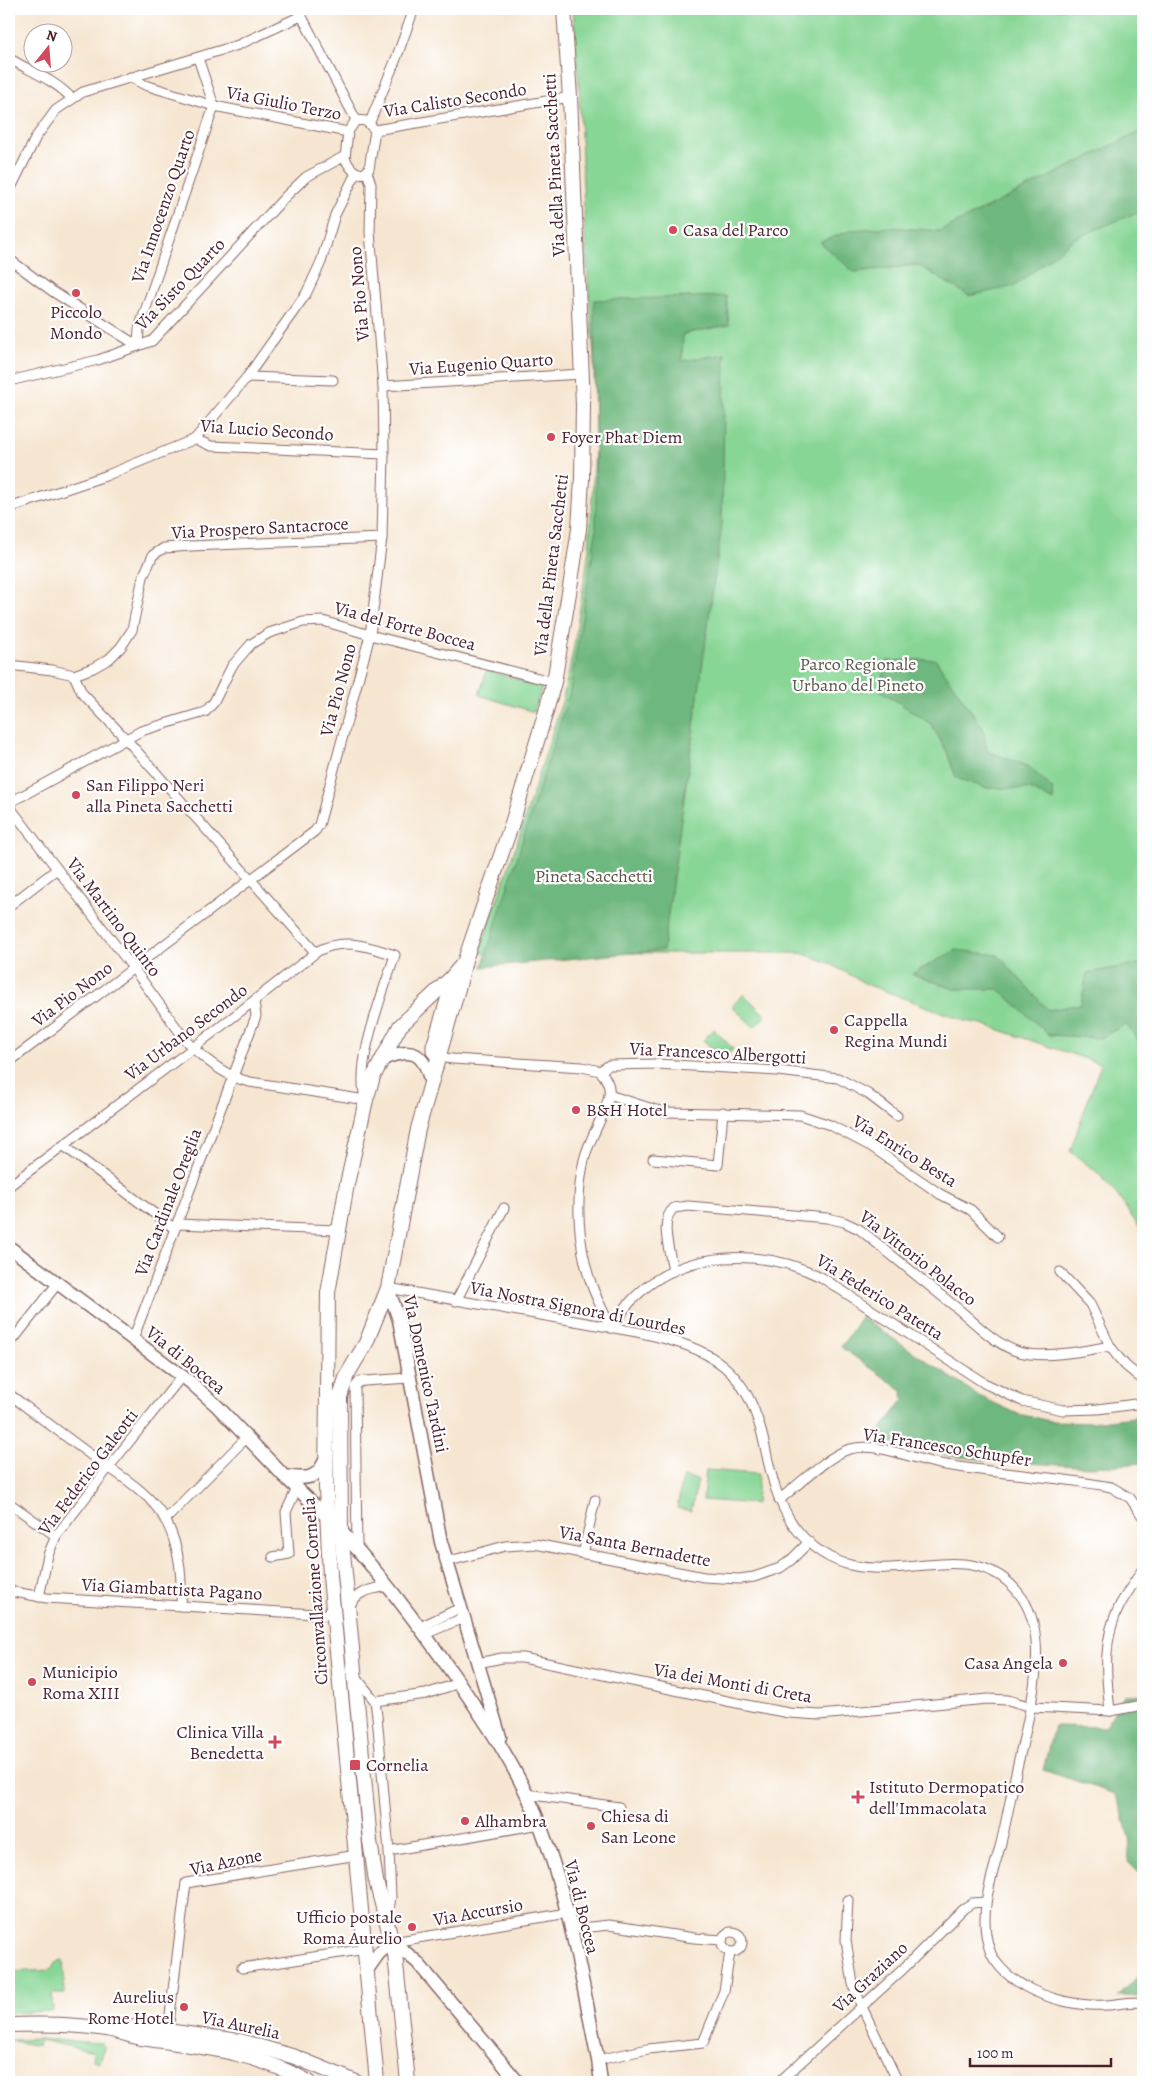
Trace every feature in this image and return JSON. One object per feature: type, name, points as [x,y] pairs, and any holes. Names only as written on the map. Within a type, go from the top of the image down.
[{"type":"main road","name":"Via della Pineta Sacchetti","points":[[464,962],[517,806],[554,682],[579,529],[583,462],[582,374],[570,97],[564,9]]},
{"type":"main road","name":"Circonvallazione Cornelia","points":[[377,2082],[366,1949],[333,1615],[327,1517],[326,1458],[328,1301],[338,1230],[366,1100],[381,1060],[400,1026],[451,978],[464,962]]},
{"type":"main road","name":"Via Domenico Tardini","points":[[388,1288],[418,1129],[464,962]]},
{"type":"main road","name":"Circonvallazione Cornelia","points":[[388,1288],[373,1328],[347,1375],[342,1390],[340,1414],[342,1531],[372,1861],[393,1942],[408,2082]]},
{"type":"main road","points":[[327,1517],[342,1531]]},
{"type":"main road","name":"Via Aurelia","points":[[9,2025],[63,2026],[113,2030],[137,2037],[198,2046],[270,2062],[303,2080]]},
{"type":"main road","name":"Via Aurelia","points":[[113,2030],[129,2026],[223,2038],[268,2049],[308,2062],[356,2082]]},
{"type":"street","points":[[9,192],[36,137],[56,110],[83,92],[238,45],[300,12],[356,120],[348,132],[345,156],[348,164],[356,172],[361,174],[367,172],[373,149],[373,126],[414,9]]},
{"type":"street","points":[[198,58],[214,106]]},
{"type":"street","points":[[10,59],[57,86],[72,100]]},
{"type":"street","name":"Via Giulio Terzo","points":[[130,77],[145,85],[214,106],[348,132]]},
{"type":"street","name":"Via Calisto Secondo","points":[[356,120],[364,120],[373,126],[570,97]]},
{"type":"street","name":"Via Innocenzo Quarto","points":[[138,346],[139,329],[214,106]]},
{"type":"street","name":"Via Sisto Quarto","points":[[9,381],[98,360],[152,340],[286,196],[306,177],[334,160],[345,156]]},
{"type":"street","points":[[195,439],[247,377],[310,288],[335,216],[356,172]]},
{"type":"street","name":"Via Pio Nono","points":[[9,1062],[315,831],[319,825],[370,635],[382,538],[383,386],[370,232],[371,184],[367,172]]},
{"type":"street","points":[[9,259],[52,290],[138,346]]},
{"type":"street","name":"Via Eugenio Quarto","points":[[383,386],[582,374]]},
{"type":"street","points":[[247,377],[333,380]]},
{"type":"street","name":"Via Lucio Secondo","points":[[9,508],[105,476],[195,439],[212,446],[384,454]]},
{"type":"street","name":"Via Prospero Santacroce","points":[[74,675],[99,665],[113,656],[124,644],[134,624],[147,566],[153,555],[160,550],[190,546],[382,538]]},
{"type":"street","name":"Via del Forte Boccea","points":[[9,805],[141,731],[205,712],[214,702],[236,660],[255,640],[269,633],[316,620],[554,682]]},
{"type":"street","points":[[9,665],[52,670],[74,675],[82,693],[126,739],[315,952]]},
{"type":"street","name":"Via Martino Quinto","points":[[9,805],[193,1048],[234,1077]]},
{"type":"street","points":[[9,906],[57,869]]},
{"type":"street","name":"Via Urbano Secondo","points":[[9,1186],[193,1048],[315,952],[336,944],[349,943],[367,946],[395,955]]},
{"type":"street","name":"Circonvallazione Cornelia","points":[[366,1100],[363,1090],[366,1050],[395,955]]},
{"type":"street","name":"Via Domenico Tardini","points":[[438,1058],[432,1054],[431,1049],[451,978]]},
{"type":"street","name":"Via Cardinale Oreglia","points":[[133,1339],[256,1016],[254,1001]]},
{"type":"street","points":[[381,1060],[402,1053],[416,1055],[426,1065],[430,1085]]},
{"type":"street","name":"Via Francesco Albergotti","points":[[438,1058],[582,1067],[600,1071],[606,1066],[614,1064],[657,1064],[778,1071],[838,1078],[860,1089],[897,1116]]},
{"type":"street","points":[[600,1071],[608,1083],[609,1095],[586,1150],[581,1178],[580,1207],[586,1266],[592,1286],[611,1328]]},
{"type":"street","points":[[234,1077],[250,1082],[366,1100]]},
{"type":"street","name":"Via Enrico Besta","points":[[609,1095],[663,1111],[800,1115],[830,1125],[872,1147],[940,1194],[967,1207],[998,1236]]},
{"type":"street","points":[[653,1159],[718,1165],[723,1112]]},
{"type":"street","points":[[64,1146],[176,1226],[338,1230]]},
{"type":"street","name":"Via Vittorio Polacco","points":[[673,1271],[666,1224],[668,1214],[674,1208],[688,1206],[827,1218],[844,1222],[859,1229],[977,1325],[1014,1350],[1045,1354],[1075,1352],[1110,1346]]},
{"type":"street","points":[[456,1301],[504,1208]]},
{"type":"street","name":"Via di Boccea","points":[[9,1247],[182,1376],[212,1401],[284,1476],[327,1517]]},
{"type":"street","name":"Via Federico Patetta","points":[[611,1328],[639,1294],[673,1271],[699,1262],[739,1257],[764,1258],[791,1264],[813,1272],[984,1383],[1022,1401],[1063,1410],[1098,1409],[1143,1404]]},
{"type":"street","points":[[1060,1272],[1090,1304],[1110,1346],[1126,1366],[1143,1380]]},
{"type":"street","points":[[9,1345],[58,1283]]},
{"type":"street","name":"Via Domenico Tardini","points":[[388,1288],[399,1320],[446,1562],[504,1749]]},
{"type":"street","name":"Via Nostra Signora di Lourdes","points":[[388,1288],[664,1338],[696,1348],[714,1358],[742,1385],[755,1410],[779,1500],[791,1522],[809,1542],[835,1560],[856,1567],[878,1569],[959,1563],[981,1566],[999,1576],[1021,1597],[1032,1619],[1036,1657],[1032,1707],[1004,1830],[985,1902],[989,1949],[999,1966],[1014,1979],[1041,1994],[1078,2003],[1103,2006],[1143,2002]]},
{"type":"street","name":"Via Federico Galeotti","points":[[39,1597],[48,1555],[56,1536],[182,1376]]},
{"type":"street","points":[[357,1549],[355,1387],[364,1380],[409,1378]]},
{"type":"street","points":[[9,1394],[144,1495],[165,1520],[179,1560],[181,1606]]},
{"type":"street","points":[[165,1520],[247,1437]]},
{"type":"street","name":"Via Francesco Schupfer","points":[[779,1500],[837,1454],[850,1449],[866,1448],[939,1464],[1111,1486],[1130,1498],[1143,1517]]},
{"type":"street","points":[[284,1476],[311,1477],[320,1471],[326,1458]]},
{"type":"street","points":[[273,1557],[290,1554],[286,1512],[297,1488]]},
{"type":"street","points":[[583,1554],[595,1500]]},
{"type":"street","points":[[9,1503],[56,1536]]},
{"type":"street","points":[[342,1531],[389,1586],[504,1749]]},
{"type":"street","name":"Via Santa Bernadette","points":[[446,1562],[505,1546],[526,1543],[711,1578],[739,1579],[754,1577],[780,1568],[809,1542]]},
{"type":"street","points":[[1110,1712],[1106,1667],[1109,1637],[1120,1604],[1143,1568]]},
{"type":"street","points":[[348,1610],[360,1593],[389,1586]]},
{"type":"street","name":"Via Giambattista Pagano","points":[[9,1591],[39,1597],[333,1615]]},
{"type":"street","points":[[422,1631],[462,1613]]},
{"type":"street","name":"Via dei Monti di Creta","points":[[478,1663],[502,1658],[524,1658],[733,1703],[805,1715],[984,1699],[1008,1700],[1032,1707]]},
{"type":"street","name":"Circonvallazione Cornelia","points":[[355,1676],[375,1701],[389,1851],[391,1896],[387,1920]]},
{"type":"street","points":[[375,1701],[426,1694],[459,1683]]},
{"type":"street","points":[[1032,1707],[1110,1712],[1143,1705]]},
{"type":"street","name":"Via di Boccea","points":[[504,1749],[540,1824],[568,1913],[601,2082]]},
{"type":"street","points":[[526,1794],[619,1807]]},
{"type":"street","points":[[389,1851],[540,1824]]},
{"type":"street","name":"Via Azone","points":[[168,2031],[186,1883],[357,1855]]},
{"type":"street","points":[[848,1900],[846,1950],[850,1974],[862,2007],[898,2082]]},
{"type":"street","name":"Via Graziano","points":[[779,2082],[901,1971],[963,1909],[972,1903],[985,1902]]},
{"type":"street","name":"Via Accursio","points":[[393,1942],[568,1913]]},
{"type":"street","points":[[572,1929],[609,1925],[694,1938],[722,1940]]},
{"type":"street","points":[[730,1932],[738,1934],[742,1942],[738,1949],[730,1952],[722,1946],[722,1940],[730,1932]]},
{"type":"street","points":[[367,1970],[379,1953],[393,1942],[416,1962],[518,2082]]},
{"type":"street","points":[[242,1968],[366,1949]]},
{"type":"street","points":[[598,2060],[648,2049],[703,2043],[724,1991],[730,1952]]},
{"type":"green space","name":"Parco Regionale Urbano del Pineto","points":[[573,9],[1143,9],[1143,1233],[1117,1195],[1098,1173],[1070,1151],[1101,1064],[982,1024],[965,1021],[866,984],[827,962],[801,953],[479,953],[519,837],[563,699],[573,652],[589,551],[595,448],[594,359],[585,237],[579,85]]},
{"type":"green space","points":[[1143,130],[1143,215],[1135,213],[1074,239],[1015,286],[969,296],[918,265],[854,272],[820,242],[852,230],[891,227],[940,231]]},
{"type":"green space","name":"Pineta Sacchetti","points":[[726,296],[729,325],[683,334],[682,361],[725,354],[722,524],[663,950],[482,967],[570,691],[596,531],[594,300]]},
{"type":"green space","points":[[935,659],[983,728],[987,751],[1028,766],[1052,788],[1054,801],[1030,789],[986,788],[956,778],[947,752],[931,724],[880,690],[887,661]]},
{"type":"green space","points":[[487,670],[542,687],[534,712],[479,695]]},
{"type":"green space","points":[[956,950],[998,955],[1048,1010],[1081,1004],[1087,973],[1143,963],[1143,1048],[1126,1024],[1100,1038],[1049,1035],[999,989],[954,989],[912,974]]},
{"type":"green space","points":[[744,994],[766,1016],[754,1027],[732,1006]]},
{"type":"green space","points":[[714,1029],[733,1049],[723,1059],[703,1040]]},
{"type":"green space","points":[[861,1317],[979,1396],[1018,1414],[1050,1421],[1091,1422],[1143,1416],[1143,1463],[1093,1467],[1012,1462],[948,1456],[874,1439],[904,1399],[902,1390],[841,1347]]},
{"type":"green space","points":[[706,1470],[758,1474],[756,1504],[703,1500]]},
{"type":"green space","points":[[683,1477],[698,1480],[691,1511],[677,1508]]},
{"type":"green space","points":[[1143,1694],[1143,1877],[1128,1862],[1130,1842],[1122,1811],[1115,1794],[1043,1770],[1054,1726],[1105,1727],[1125,1695]]},
{"type":"green space","points":[[63,1960],[65,1994],[52,1994],[53,2011],[9,2013],[9,1972],[51,1970],[56,1962]]},
{"type":"green space","points":[[1143,1972],[1143,1996],[1117,1996]]},
{"type":"green space","points":[[38,2039],[102,2043],[104,2048],[100,2063],[93,2060],[94,2052],[40,2040],[38,2046],[10,2040],[9,2045],[9,2040]]},
{"type":"place","name":"Casa del Parco","points":[[673,230]]},
{"type":"place","name":"Piccolo Mondo","points":[[76,293]]},
{"type":"place","name":"Foyer Phat Diem","points":[[551,437]]},
{"type":"place","name":"San Filippo Neri alla Pineta Sacchetti","points":[[76,795]]},
{"type":"place","name":"Cappella Regina Mundi","points":[[834,1030]]},
{"type":"place","name":"B&H Hotel","points":[[576,1110]]},
{"type":"place","name":"Casa Angela","points":[[1063,1663]]},
{"type":"place","name":"Municipio Roma XIII","points":[[32,1682]]},
{"type":"place","name":"Clinica Villa Benedetta","points":[[275,1742]]},
{"type":"place","name":"Cornelia","points":[[355,1765]]},
{"type":"place","name":"Istituto Dermopatico dell'Immacolata","points":[[858,1797]]},
{"type":"place","name":"Alhambra","points":[[465,1821]]},
{"type":"place","name":"Chiesa di San Leone","points":[[591,1826]]},
{"type":"place","name":"Ufficio postale Roma Aurelio","points":[[412,1927]]},
{"type":"place","name":"Aurelius Rome Hotel","points":[[184,2007]]}]
